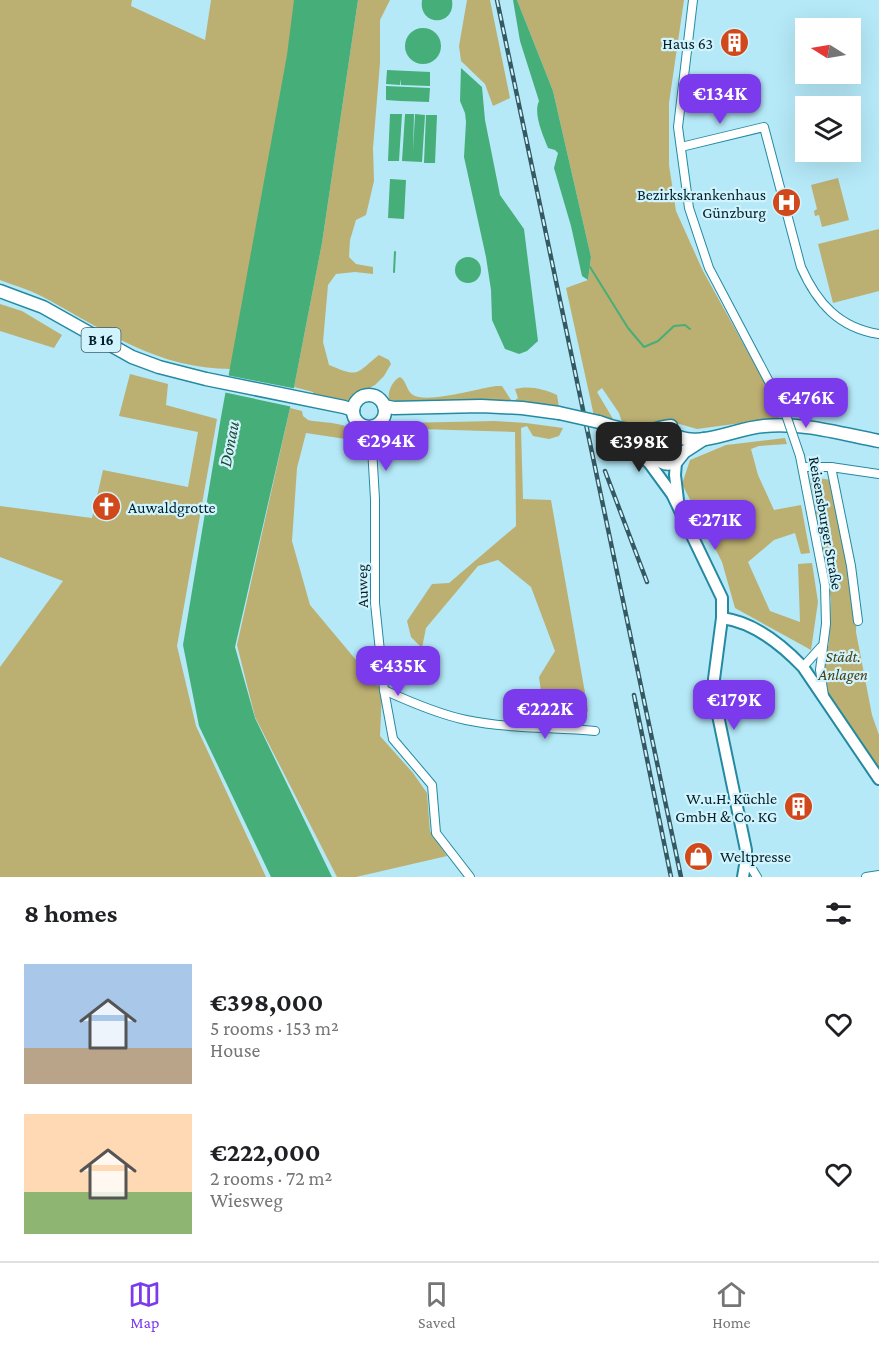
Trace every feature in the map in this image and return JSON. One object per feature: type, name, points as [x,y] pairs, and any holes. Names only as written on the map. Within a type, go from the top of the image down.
[{"type":"main road","name":"B 16","points":[[0,291],[43,307],[132,357],[159,367],[353,410]]},
{"type":"main road","points":[[381,416],[378,398],[366,396],[356,402],[353,410],[355,419],[366,427],[381,416],[407,408],[481,406],[522,408],[599,425],[653,452],[663,463],[672,494],[722,598],[714,696],[747,859],[743,877]]},
{"type":"main road","points":[[407,408],[432,413]]},
{"type":"main road","points":[[381,416],[511,412],[560,416]]},
{"type":"main road","points":[[621,434],[657,439],[671,433],[681,438],[704,439],[768,425],[800,427],[879,441]]},
{"type":"main road","points":[[621,434],[672,426],[695,434],[727,433]]},
{"type":"main road","points":[[621,434],[650,464],[672,494]]},
{"type":"main road","points":[[680,512],[675,482],[680,457],[685,447],[681,438]]},
{"type":"main road","points":[[653,452],[657,439]]},
{"type":"main road","points":[[663,463],[680,457],[704,439]]},
{"type":"main road","points":[[722,618],[739,620],[750,626],[791,655],[803,667],[879,779]]},
{"type":"street","name":"Reisensburger Straße","points":[[693,0],[678,127],[689,208],[709,268],[785,412],[800,456],[825,585],[826,624],[820,670],[824,697]]},
{"type":"street","points":[[681,147],[764,127],[801,267],[810,289],[839,319],[855,328],[879,334]]},
{"type":"street","name":"Auweg","points":[[381,416],[372,448],[375,499],[375,603],[384,690],[393,740],[432,785],[436,833],[470,877]]},
{"type":"street","name":"Auweg","points":[[361,425],[372,448]]},
{"type":"street","points":[[803,467],[831,467],[879,474]]},
{"type":"street","points":[[831,467],[851,566],[858,621]]},
{"type":"street","points":[[803,667],[822,645]]},
{"type":"street","points":[[384,690],[409,701],[467,720],[521,727],[595,731]]},
{"type":"street","points":[[747,859],[757,877]]},
{"type":"street","points":[[866,877],[879,875]]},
{"type":"green space","points":[[0,0],[132,0],[131,6],[205,40],[211,0],[295,0],[288,55],[231,369],[180,363],[157,356],[113,336],[42,296],[0,280]]},
{"type":"green space","points":[[358,0],[390,0],[380,20],[380,63],[373,148],[374,181],[366,215],[356,220],[350,240],[349,257],[356,264],[373,267],[373,274],[355,272],[336,274],[328,285],[323,342],[329,365],[347,372],[361,370],[379,355],[389,360],[391,364],[375,385],[346,401],[313,396],[313,392],[294,387],[322,243]]},
{"type":"green space","points":[[467,0],[490,0],[510,98],[493,106],[485,84],[461,61],[459,46]]},
{"type":"green space","points":[[517,0],[684,0],[669,103],[669,165],[676,211],[703,271],[780,410],[779,418],[697,429],[669,421],[644,426],[626,426],[602,388],[597,392],[613,419],[611,422],[594,416],[566,288],[588,280],[591,257],[553,91]]},
{"type":"green space","points":[[838,178],[849,220],[822,227],[819,215],[815,216],[814,211],[817,209],[811,185]]},
{"type":"green space","points":[[879,229],[879,291],[833,303],[818,244]]},
{"type":"green space","points":[[0,304],[22,311],[62,335],[54,348],[0,331]]},
{"type":"green space","points":[[130,374],[168,384],[166,405],[217,419],[177,646],[196,726],[266,877],[0,877],[0,667],[63,581],[0,557],[0,506],[92,518],[103,470],[188,487],[198,432],[119,416]]},
{"type":"green space","points":[[400,377],[413,395],[420,397],[441,397],[502,386],[514,401],[518,398],[515,389],[531,388],[542,389],[557,395],[559,407],[396,403],[389,399],[389,393],[393,383]]},
{"type":"green space","points":[[290,408],[302,411],[303,416],[308,420],[346,426],[352,429],[359,441],[306,433],[297,468],[292,541],[310,605],[382,691],[380,736],[413,773],[427,793],[430,831],[447,856],[356,877],[337,877],[255,717],[237,645]]},
{"type":"green space","points":[[495,421],[563,428],[559,436],[549,439],[533,436],[527,426],[521,428],[523,499],[551,500],[588,710],[585,719],[574,723],[513,721],[516,714],[543,706],[539,677],[555,651],[531,587],[498,560],[478,566],[426,628],[422,648],[411,637],[407,621],[432,584],[449,583],[516,526],[515,432],[387,428],[390,424],[402,423]]},
{"type":"green space","points":[[785,438],[787,444],[759,446],[751,449],[758,475],[774,510],[801,505],[810,553],[801,554],[795,533],[774,540],[748,562],[770,611],[800,622],[798,564],[812,563],[818,602],[811,650],[735,608],[722,562],[682,484],[690,460],[726,445]]},
{"type":"green space","name":"Städt. Anlagen","points":[[810,477],[832,480],[857,604],[856,632],[872,715],[879,735],[879,773],[851,734],[828,692],[822,663],[829,644],[831,599]]},
{"type":"water","name":"Donau","points":[[294,0],[358,0],[322,243],[290,408],[235,647],[255,718],[332,877],[271,877],[199,726],[183,645],[221,417],[287,55]]},
{"type":"water","points":[[422,0],[452,0],[452,9],[443,19],[431,19],[422,9]]},
{"type":"water","points":[[513,0],[517,0],[553,91],[591,257],[588,280],[582,276],[571,226],[554,168],[558,153],[548,148],[539,125],[537,106],[539,101],[520,41]]},
{"type":"water","points":[[423,28],[436,33],[441,46],[436,59],[423,64],[410,59],[405,46],[410,33]]},
{"type":"water","points":[[461,68],[482,87],[485,120],[500,195],[524,229],[538,341],[527,351],[519,354],[505,349],[492,320],[491,290],[486,257],[464,157],[466,122],[460,101]]},
{"type":"water","points":[[387,70],[430,72],[430,86],[401,85],[401,79],[400,85],[386,84]]},
{"type":"water","points":[[386,86],[430,88],[429,102],[386,100]]},
{"type":"water","points":[[390,114],[402,114],[399,161],[388,161]]},
{"type":"water","points":[[405,114],[414,114],[413,152],[415,114],[425,115],[422,162],[402,161]]},
{"type":"water","points":[[426,115],[437,115],[435,163],[424,163]]},
{"type":"water","points":[[390,179],[406,180],[404,219],[388,218]]},
{"type":"water","points":[[468,257],[477,261],[481,270],[477,279],[468,283],[459,279],[455,270],[459,261]]},
{"type":"pier","points":[[226,375],[297,389],[293,407],[223,392]]},
{"type":"waterway","points":[[394,272],[395,252]]},
{"type":"waterway","points":[[590,267],[628,328],[644,347],[658,341],[674,326],[685,325],[690,329]]},
{"type":"railway","points":[[497,0],[681,877]]},
{"type":"railway","points":[[605,471],[647,582]]},
{"type":"railway","points":[[634,695],[671,877]]},
{"type":"place","name":"Haus 63","points":[[734,43]]},
{"type":"place","name":"Bezirkskrankenhaus Günzburg","points":[[787,203]]},
{"type":"place","name":"Auwaldgrotte","points":[[107,507]]},
{"type":"place","name":"W.u.H. Küchle GmbH & Co. KG","points":[[798,807]]},
{"type":"place","name":"Weltpresse","points":[[699,856]]}]
